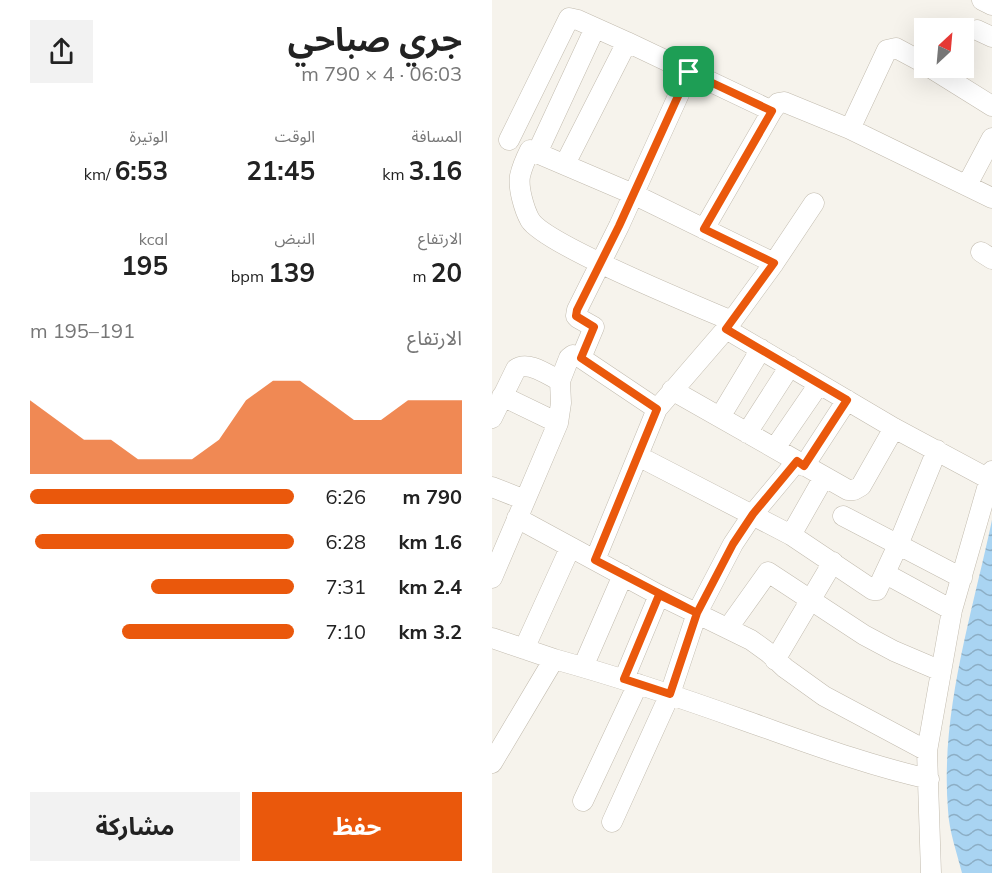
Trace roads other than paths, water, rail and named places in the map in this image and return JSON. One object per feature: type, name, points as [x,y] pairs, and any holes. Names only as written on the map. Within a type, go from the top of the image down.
[{"type":"street","points":[[982,0],[992,5]]},
{"type":"street","points":[[772,111],[627,42],[569,18],[501,136],[633,194],[774,263]]},
{"type":"street","points":[[595,28],[520,177],[524,204],[531,221],[552,238],[729,325],[760,349],[894,428],[991,475],[952,610],[927,751],[931,873]]},
{"type":"street","points":[[565,164],[627,42]]},
{"type":"street","points":[[850,129],[887,50],[896,48],[914,58]]},
{"type":"street","points":[[581,358],[594,327],[578,318],[576,313],[689,72]]},
{"type":"street","points":[[948,78],[992,106]]},
{"type":"street","points":[[704,229],[772,111],[778,103],[784,102],[850,129],[992,198]]},
{"type":"street","points":[[967,185],[992,138]]},
{"type":"street","points":[[595,560],[657,409],[729,325],[814,203]]},
{"type":"street","points":[[720,417],[760,349]]},
{"type":"street","points":[[492,578],[558,423],[561,403],[560,381],[569,358],[573,355],[581,358],[657,409]]},
{"type":"street","points":[[492,418],[516,369],[521,365],[560,381]]},
{"type":"street","points":[[747,433],[790,366]]},
{"type":"street","points":[[775,448],[819,384]]},
{"type":"street","points":[[672,390],[848,490],[861,486],[894,428]]},
{"type":"street","points":[[502,396],[558,423]]},
{"type":"street","points":[[612,822],[670,694],[697,613],[733,544],[753,514],[801,463],[847,400]]},
{"type":"street","points":[[638,456],[753,514],[833,562],[873,590],[877,590],[886,574],[937,450]]},
{"type":"street","points":[[790,535],[824,477]]},
{"type":"street","points":[[492,487],[525,500]]},
{"type":"street","points":[[843,516],[962,578]]},
{"type":"street","points":[[517,518],[659,595],[728,628],[763,648],[775,660],[824,696],[927,751]]},
{"type":"street","points":[[524,649],[570,548]]},
{"type":"street","points":[[775,660],[833,562]]},
{"type":"street","points":[[728,628],[768,572],[864,635],[941,671]]},
{"type":"street","points":[[886,574],[952,610]]},
{"type":"street","points":[[583,667],[623,575]]},
{"type":"street","points":[[583,801],[631,681],[659,595]]},
{"type":"street","points":[[492,638],[670,694],[856,760],[891,771],[929,779]]},
{"type":"street","points":[[492,763],[554,659]]},
{"type":"water","points":[[992,520],[992,873],[962,873],[949,818],[947,773],[949,737],[953,700],[967,628]]}]
